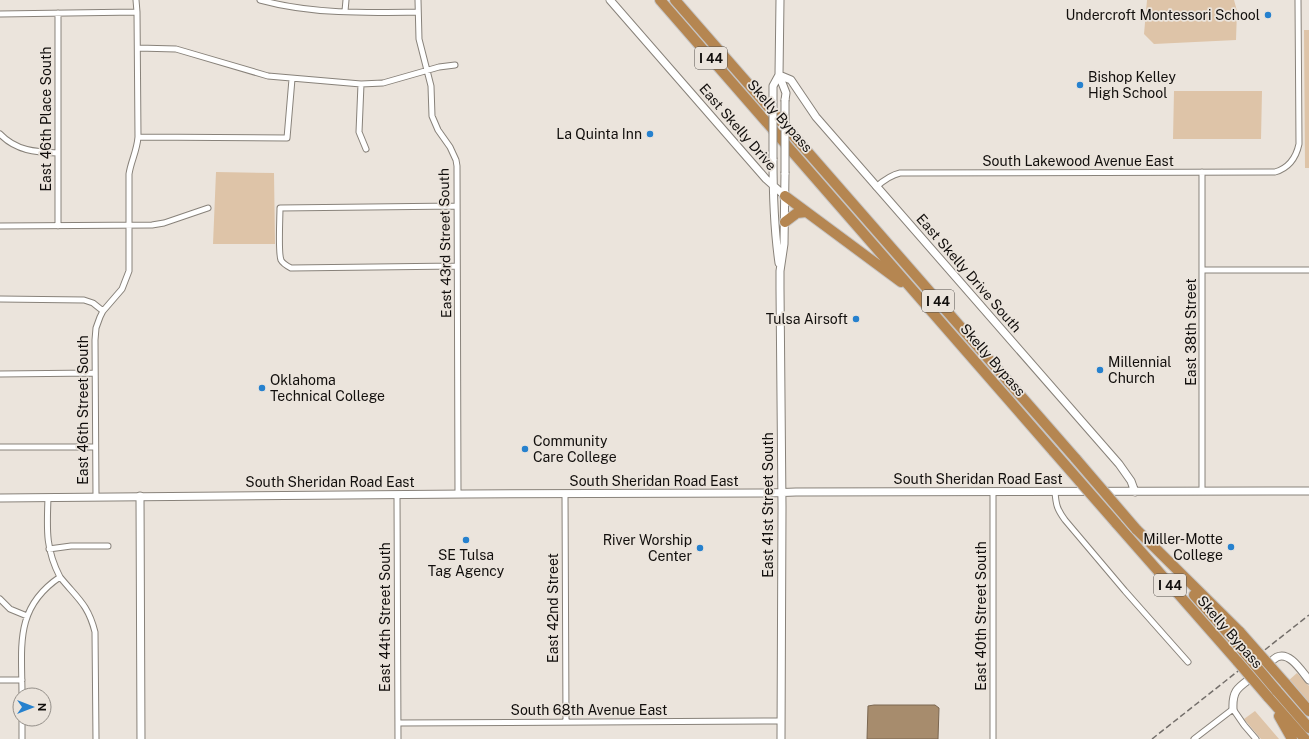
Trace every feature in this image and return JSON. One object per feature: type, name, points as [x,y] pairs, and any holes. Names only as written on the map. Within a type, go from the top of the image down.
[{"type":"highway","name":"Skelly Bypass","points":[[660,0],[1224,646],[1272,694],[1309,728]]},
{"type":"highway","name":"Skelly Bypass","points":[[675,0],[1136,529],[1236,635],[1272,694],[1305,739]]},
{"type":"highway","points":[[785,196],[916,293]]},
{"type":"highway","points":[[785,222],[797,213],[806,212]]},
{"type":"highway","points":[[1236,635],[1285,683],[1309,711]]},
{"type":"highway","points":[[1272,694],[1292,739]]},
{"type":"main road","name":"East Skelly Drive","points":[[610,0],[766,179],[785,196]]},
{"type":"main road","name":"East 41st Street South","points":[[780,0],[779,75],[786,93],[785,222],[784,244],[780,271]]},
{"type":"main road","name":"East 41st Street South","points":[[779,75],[773,86],[773,185],[776,244],[780,271],[781,739]]},
{"type":"main road","name":"East Skelly Drive South","points":[[779,75],[791,80],[816,117],[1119,464],[1131,481],[1135,492]]},
{"type":"main road","name":"South Sheridan Road East","points":[[0,498],[458,494],[1309,491]]},
{"type":"main road","points":[[140,496],[141,739]]},
{"type":"main road","points":[[1233,709],[1233,698],[1236,690],[1278,657],[1284,656],[1291,659],[1309,680]]},
{"type":"street","name":"East 46th Street South","points":[[96,497],[96,328],[103,311],[119,294],[126,281],[130,264],[129,174],[137,149],[138,137],[138,48],[136,0]]},
{"type":"street","points":[[260,0],[287,7],[345,12],[418,12]]},
{"type":"street","points":[[345,12],[346,0]]},
{"type":"street","name":"East 43rd Street South","points":[[418,0],[419,39],[431,86],[431,110],[434,123],[450,147],[456,160],[458,494]]},
{"type":"street","name":"South Lakewood Avenue East","points":[[876,186],[888,178],[900,173],[1275,172],[1283,170],[1293,160],[1298,144],[1298,0]]},
{"type":"street","points":[[0,14],[137,12]]},
{"type":"street","name":"East 46th Place South","points":[[58,13],[58,226]]},
{"type":"street","points":[[138,48],[176,49],[268,76],[361,84],[383,83],[439,67],[455,65]]},
{"type":"street","points":[[138,137],[287,138],[292,79]]},
{"type":"street","points":[[361,84],[359,132],[366,150]]},
{"type":"street","points":[[0,134],[13,145],[28,150],[57,153]]},
{"type":"street","name":"East 38th Street","points":[[1202,172],[1202,492]]},
{"type":"street","points":[[457,206],[280,208],[281,260],[284,265],[291,268],[457,266]]},
{"type":"street","points":[[0,226],[156,225],[208,208]]},
{"type":"street","points":[[1203,270],[1309,270]]},
{"type":"street","points":[[0,299],[84,300],[93,303],[103,311]]},
{"type":"street","points":[[0,374],[95,373]]},
{"type":"street","points":[[0,448],[95,447]]},
{"type":"street","name":"East 40th Street South","points":[[993,492],[993,739]]},
{"type":"street","points":[[1055,492],[1058,510],[1065,520],[1115,580],[1188,662]]},
{"type":"street","name":"East 42nd Street","points":[[565,494],[566,722]]},
{"type":"street","name":"East 44th Street South","points":[[397,495],[398,739]]},
{"type":"street","points":[[48,498],[47,537],[53,563],[60,577],[82,601],[92,620],[95,632],[96,739]]},
{"type":"street","points":[[49,550],[71,546],[108,546]]},
{"type":"street","points":[[22,687],[22,637],[27,616],[33,602],[40,593],[60,577]]},
{"type":"street","points":[[0,599],[10,609],[27,616]]},
{"type":"street","points":[[0,680],[22,680]]},
{"type":"street","points":[[1194,739],[1233,709],[1238,718],[1256,739]]},
{"type":"street","name":"South 68th Avenue East","points":[[398,723],[781,721]]},
{"type":"street","points":[[22,727],[22,739]]},
{"type":"shaded area","points":[[1147,0],[1234,0],[1237,11],[1236,40],[1154,44],[1144,34]]},
{"type":"shaded area","points":[[1304,30],[1309,30],[1309,168],[1305,168]]},
{"type":"shaded area","points":[[1174,91],[1262,91],[1261,139],[1173,139]]},
{"type":"shaded area","points":[[216,172],[274,173],[275,244],[213,244]]},
{"type":"shaded area","points":[[1297,673],[1309,686],[1309,705],[1288,681]]},
{"type":"shaded area","points":[[935,705],[939,708],[938,739],[867,739],[868,706]]},
{"type":"shaded area","points":[[1255,711],[1279,739],[1261,739],[1244,719]]},
{"type":"railway","points":[[1152,739],[1309,615]]},
{"type":"place","name":"Undercroft Montessori School","points":[[1268,15]]},
{"type":"place","name":"Bishop Kelley High School","points":[[1080,85]]},
{"type":"place","name":"La Quinta Inn","points":[[650,134]]},
{"type":"place","name":"Tulsa Airsoft","points":[[856,319]]},
{"type":"place","name":"Millennial Church","points":[[1100,370]]},
{"type":"place","name":"Oklahoma Technical College","points":[[262,388]]},
{"type":"place","name":"Community Care College","points":[[525,449]]},
{"type":"place","name":"SE Tulsa Tag Agency","points":[[466,540]]},
{"type":"place","name":"Miller-Motte College","points":[[1231,547]]},
{"type":"place","name":"River Worship Center","points":[[700,548]]}]
